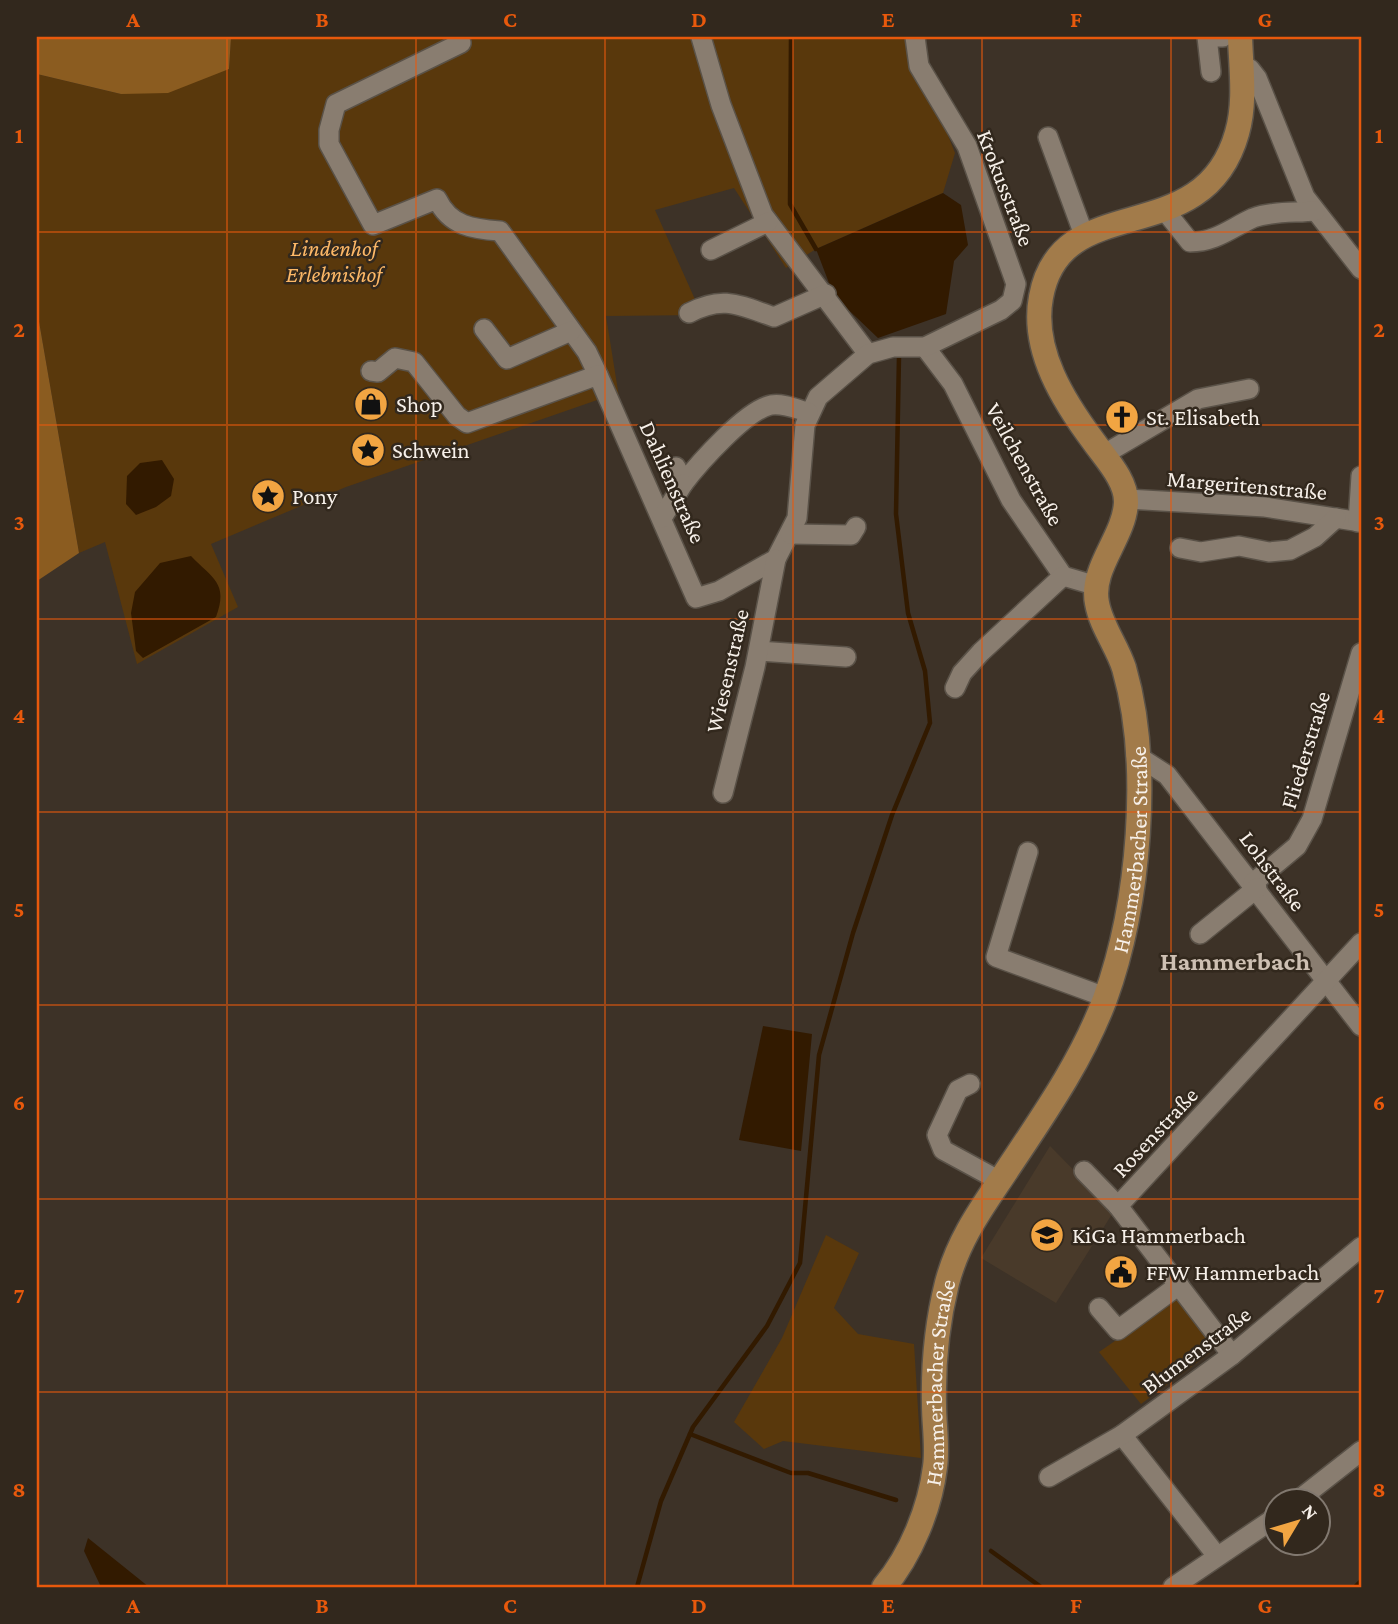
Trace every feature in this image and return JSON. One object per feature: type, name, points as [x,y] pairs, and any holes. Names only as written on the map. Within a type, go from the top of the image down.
[{"type":"main road","points":[[1097,586],[1121,526],[1127,499],[1118,475],[1073,414],[1047,362],[1040,324],[1041,296],[1051,268],[1072,243],[1097,228],[1166,212],[1197,194],[1217,177],[1237,135],[1242,104],[1240,37]]},
{"type":"main road","name":"Hammerbacher Straße","points":[[884,1587],[910,1548],[936,1465],[935,1346],[951,1269],[967,1228],[1080,1056],[1105,997],[1133,895],[1138,820],[1136,755],[1124,670],[1096,601],[1097,586]]},
{"type":"street","points":[[701,37],[721,105],[768,222],[826,294],[868,354]]},
{"type":"street","name":"Krokusstraße","points":[[915,37],[919,66],[967,146],[1016,284],[1012,300],[1001,310],[925,347]]},
{"type":"street","points":[[1211,72],[1207,37],[1223,37]]},
{"type":"street","name":"Dahlienstraße","points":[[461,43],[336,104],[329,130],[329,144],[373,225],[437,199],[444,214],[470,229],[500,232],[571,331],[601,381],[696,598],[719,591],[776,559]]},
{"type":"street","points":[[1241,65],[1250,69],[1257,78],[1275,130],[1305,197],[1361,269]]},
{"type":"street","points":[[1048,137],[1084,235]]},
{"type":"street","points":[[1166,212],[1191,242],[1200,242],[1227,234],[1255,217],[1315,211]]},
{"type":"street","points":[[711,250],[768,222]]},
{"type":"street","points":[[689,313],[708,303],[724,301],[774,317],[826,294]]},
{"type":"street","points":[[484,329],[507,359],[571,331]]},
{"type":"street","points":[[776,559],[797,518],[808,412],[818,397],[868,354],[893,347],[925,347]]},
{"type":"street","name":"Veilchenstraße","points":[[925,347],[953,384],[1011,500],[1063,576]]},
{"type":"street","points":[[371,371],[378,372],[395,358],[414,362],[457,416],[467,423],[601,381]]},
{"type":"street","points":[[1103,455],[1198,399],[1249,389]]},
{"type":"street","points":[[662,518],[679,475],[768,406],[782,404],[808,412]]},
{"type":"street","points":[[1360,522],[1361,476]]},
{"type":"street","name":"Margeritenstraße","points":[[1127,499],[1265,507],[1360,522]]},
{"type":"street","points":[[1180,548],[1201,552],[1239,546],[1269,551],[1290,550],[1315,537],[1336,518]]},
{"type":"street","points":[[790,534],[851,535],[856,527]]},
{"type":"street","name":"Wiesenstraße","points":[[723,793],[759,651],[776,559]]},
{"type":"street","points":[[954,688],[962,673],[981,652],[1063,576],[1097,586]]},
{"type":"street","points":[[759,651],[846,657]]},
{"type":"street","name":"Fliederstraße","points":[[1200,934],[1297,846],[1312,819],[1361,653]]},
{"type":"street","name":"Lohstraße","points":[[1136,755],[1167,775],[1255,885],[1326,983],[1361,1026]]},
{"type":"street","points":[[1028,852],[996,957],[1105,997]]},
{"type":"street","name":"Rosenstraße","points":[[1232,1355],[1118,1206],[1361,943]]},
{"type":"street","points":[[970,1084],[958,1090],[937,1135],[943,1150],[1000,1181]]},
{"type":"street","points":[[1084,1171],[1118,1206]]},
{"type":"street","name":"Blumenstraße","points":[[1049,1477],[1122,1435],[1232,1355],[1361,1247]]},
{"type":"street","points":[[1099,1308],[1118,1330],[1179,1285]]},
{"type":"street","points":[[1122,1435],[1217,1556]]},
{"type":"street","points":[[1314,1488],[1361,1451]]},
{"type":"street","points":[[1173,1587],[1262,1526]]},
{"type":"shaded area","points":[[37,37],[231,37],[229,69],[168,93],[121,94],[37,74]]},
{"type":"shaded area","points":[[943,193],[961,205],[968,245],[954,261],[946,314],[878,338],[834,296],[816,249]]},
{"type":"shaded area","points":[[37,310],[79,553],[37,581]]},
{"type":"shaded area","points":[[162,460],[174,479],[171,496],[156,507],[136,515],[126,504],[127,476],[140,463]]},
{"type":"shaded area","points":[[191,556],[212,576],[219,589],[220,606],[216,617],[143,658],[136,651],[131,613],[135,592],[160,563]]},
{"type":"shaded area","points":[[763,1026],[812,1034],[801,1151],[739,1140]]},
{"type":"shaded area","name":"KiGa Hammerbach","points":[[1050,1146],[1114,1211],[1056,1303],[981,1258]]},
{"type":"shaded area","points":[[88,1538],[149,1587],[101,1587],[84,1551]]},
{"type":"green space","name":"Lindenhof Erlebnishof","points":[[231,37],[909,37],[955,153],[943,193],[816,249],[786,268],[734,188],[655,210],[702,315],[606,316],[619,397],[603,398],[346,487],[211,544],[238,607],[137,664],[105,542],[79,553],[37,310],[37,74],[121,94],[229,69]]},
{"type":"green space","points":[[826,1235],[859,1253],[834,1308],[858,1334],[914,1344],[921,1458],[783,1441],[764,1449],[734,1422],[782,1338]]},
{"type":"green space","points":[[1180,1296],[1212,1339],[1210,1353],[1141,1404],[1099,1352]]},
{"type":"waterway","points":[[791,37],[790,204],[816,249]]},
{"type":"waterway","points":[[637,1587],[661,1501],[693,1427],[767,1326],[800,1263],[819,1055],[853,933],[892,815],[930,723],[925,671],[908,613],[896,514],[899,356]]},
{"type":"waterway","points":[[690,1434],[791,1473],[808,1473],[896,1500]]},
{"type":"waterway","points":[[991,1551],[1041,1587]]},
{"type":"waterway","points":[[1355,1587],[1361,1581]]},
{"type":"place","name":"Shop","points":[[371,404]]},
{"type":"place","name":"St. Elisabeth","points":[[1122,417]]},
{"type":"place","name":"Schwein","points":[[368,450]]},
{"type":"place","name":"Pony","points":[[268,496]]},
{"type":"place","name":"KiGa Hammerbach","points":[[1047,1235]]},
{"type":"place","name":"FFW Hammerbach","points":[[1121,1272]]},
{"type":"district","name":"Hammerbach","points":[[1235,961]]}]
